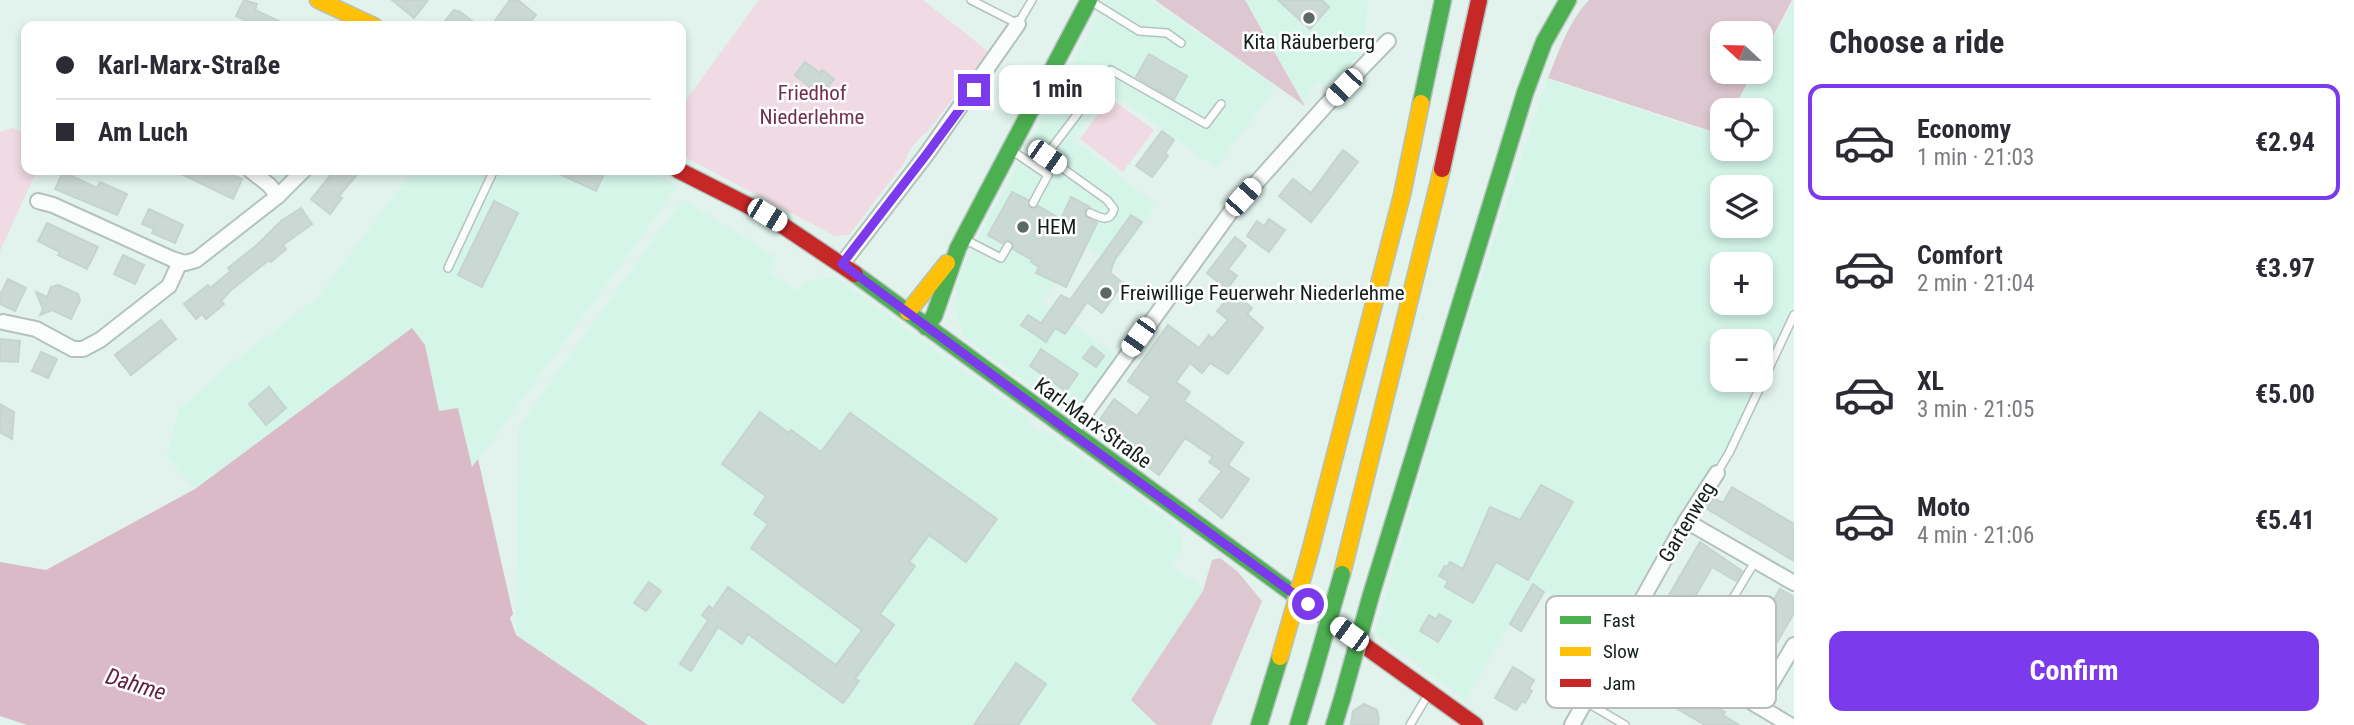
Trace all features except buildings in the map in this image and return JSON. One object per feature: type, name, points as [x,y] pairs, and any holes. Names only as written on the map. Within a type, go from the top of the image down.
[{"type":"main road","points":[[318,0],[363,21]]},
{"type":"main road","points":[[908,312],[960,243],[1089,0]]},
{"type":"main road","points":[[1259,725],[1310,552],[1402,195],[1443,0]]},
{"type":"main road","points":[[1298,725],[1342,575],[1434,205],[1479,0]]},
{"type":"main road","points":[[1334,725],[1429,396],[1513,131],[1549,33],[1568,0]]},
{"type":"main road","name":"Karl-Marx-Straße","points":[[686,174],[767,215],[842,264],[1475,725]]},
{"type":"main road","points":[[926,327],[934,317],[960,243]]},
{"type":"street","points":[[842,264],[926,155],[1018,24]]},
{"type":"street","points":[[1071,433],[1232,210],[1326,105],[1388,41]]},
{"type":"street","points":[[257,175],[278,196]]},
{"type":"street","points":[[38,201],[53,205],[180,262],[196,260],[278,196],[299,175]]},
{"type":"street","points":[[3,322],[36,329],[73,349],[83,349],[125,322],[169,286],[180,262]]},
{"type":"street","name":"Gartenweg","points":[[1644,596],[1717,473]]},
{"type":"street","points":[[1686,521],[1794,583]]},
{"type":"street","points":[[1776,676],[1794,645]]},
{"type":"street","name":"Gartenweg","points":[[1572,725],[1582,708]]},
{"type":"street","points":[[1761,708],[1790,725]]},
{"type":"lane","points":[[971,0],[1018,24],[1032,0]]},
{"type":"lane","points":[[1089,0],[1139,31],[1167,33],[1181,43]]},
{"type":"lane","points":[[1038,166],[1111,71],[1206,124],[1221,104]]},
{"type":"lane","points":[[1010,150],[1048,174],[1033,203]]},
{"type":"lane","points":[[1047,157],[1107,200],[1114,209],[1107,219],[1090,213]]},
{"type":"lane","points":[[448,268],[492,175]]},
{"type":"lane","points":[[960,243],[1001,258],[1008,246]]},
{"type":"lane","name":"Gartenweg","points":[[1717,473],[1794,315]]},
{"type":"lane","points":[[1735,596],[1756,561]]},
{"type":"lane","points":[[1410,725],[1430,692]]},
{"type":"lane","points":[[1596,708],[1625,725]]},
{"type":"shaded area","points":[[1107,0],[1150,0],[1276,87],[1216,168],[1109,90],[1073,139],[1156,205],[1114,265],[1083,243],[1042,303],[1119,357],[1076,417],[965,338],[956,308],[957,286],[965,263]]},
{"type":"shaded area","points":[[1155,0],[1245,0],[1305,106]]},
{"type":"shaded area","points":[[1246,0],[1368,0],[1364,50],[1329,84],[1317,81],[1304,102]]},
{"type":"shaded area","points":[[1589,0],[1792,0],[1773,36],[1773,21],[1710,21],[1710,84],[1747,84],[1739,98],[1710,98],[1710,131],[1548,78],[1570,27]]},
{"type":"shaded area","points":[[1794,0],[1794,303],[1773,349],[1773,329],[1710,329],[1710,392],[1753,392],[1735,432],[1686,521],[1680,521],[1660,547],[1632,596],[1553,596],[1533,583],[1466,700],[1375,634],[1441,401],[1547,79],[1710,133],[1710,161],[1773,161],[1773,98],[1741,98],[1748,84],[1773,84],[1773,39]]},
{"type":"shaded area","points":[[409,175],[655,175],[678,186],[472,468],[458,408],[439,411],[425,345],[412,329],[195,489],[166,456],[179,410],[225,368],[317,298]]},
{"type":"shaded area","points":[[683,199],[777,258],[768,271],[797,291],[805,281],[835,277],[1031,420],[1030,426],[1039,433],[1046,431],[1180,529],[1182,548],[1172,567],[1202,586],[1203,591],[1131,700],[1157,725],[648,725],[516,635],[519,426]]},
{"type":"shaded area","points":[[1220,558],[1237,571],[1262,601],[1211,725],[1157,725],[1131,700],[1203,591],[1212,560]]},
{"type":"green space","name":"Friedhof Niederlehme","points":[[759,0],[923,0],[989,52],[928,131],[913,145],[904,163],[849,235],[835,236],[686,158],[686,100]]},
{"type":"green space","points":[[1110,98],[1154,130],[1123,172],[1080,139]]},
{"type":"green space","points":[[12,128],[21,132],[21,175],[35,175],[0,251],[0,132]]},
{"type":"water","name":"Dahme","points":[[412,328],[425,345],[439,411],[458,408],[472,467],[478,459],[513,614],[510,618],[516,635],[648,725],[27,725],[0,716],[0,562],[46,570],[195,489]]},
{"type":"traffic: fast","points":[[926,327],[934,316],[958,248],[1089,0]]},
{"type":"traffic: fast","points":[[1421,103],[1443,0]]},
{"type":"traffic: fast","points":[[1371,595],[1525,93],[1544,42],[1568,0]]},
{"type":"traffic: fast","points":[[855,274],[1358,641]]},
{"type":"traffic: fast","points":[[1312,679],[1342,574]]},
{"type":"traffic: fast","points":[[1342,699],[1371,595]]},
{"type":"traffic: fast","points":[[1259,725],[1280,657]]},
{"type":"traffic: fast","points":[[1298,725],[1312,679]]},
{"type":"traffic: fast","points":[[1334,725],[1342,699]]},
{"type":"traffic: slow","points":[[318,0],[363,21]]},
{"type":"traffic: slow","points":[[1310,552],[1402,195],[1421,103]]},
{"type":"traffic: slow","points":[[1342,574],[1442,169]]},
{"type":"traffic: slow","points":[[908,312],[947,263]]},
{"type":"traffic: slow","points":[[1280,657],[1310,552]]},
{"type":"traffic: jam","points":[[1442,169],[1479,0]]},
{"type":"traffic: jam","points":[[686,174],[767,215],[855,274]]},
{"type":"traffic: jam","points":[[1358,641],[1475,725]]},
{"type":"place","name":"Kita Räuberberg","points":[[1309,18]]},
{"type":"place","name":"HEM","points":[[1023,227]]},
{"type":"place","name":"Freiwillige Feuerwehr Niederlehme","points":[[1106,293]]},
{"type":"route","points":[[974,90],[842,264],[1308,604]]}]
